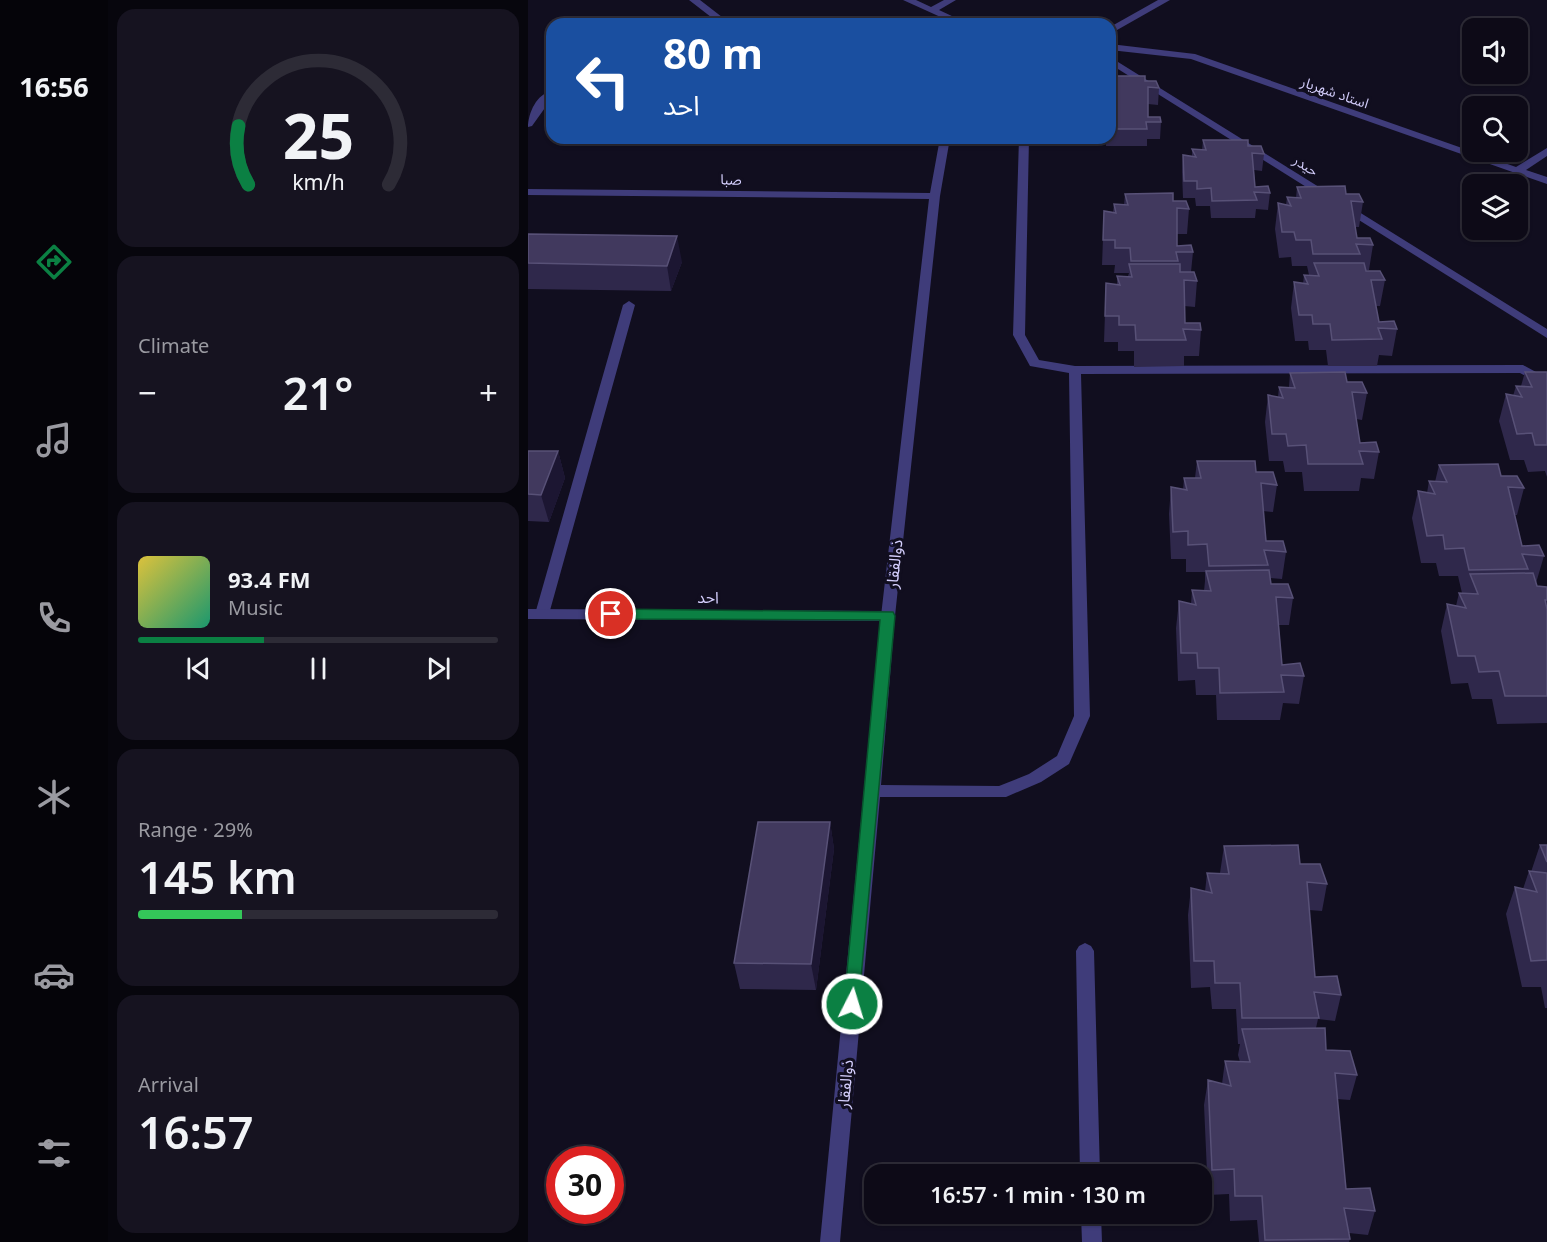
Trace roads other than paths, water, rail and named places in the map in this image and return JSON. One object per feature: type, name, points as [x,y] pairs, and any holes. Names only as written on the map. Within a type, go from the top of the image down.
[{"type":"street","points":[[694,0],[718,18]]},
{"type":"street","points":[[908,0],[950,18]]},
{"type":"street","points":[[932,10],[951,0]]},
{"type":"street","points":[[1116,28],[1165,0]]},
{"type":"street","name":"استاد شهریار","points":[[1116,48],[1192,56],[1547,181]]},
{"type":"street","name":"حیدر","points":[[1116,64],[1547,334]]},
{"type":"street","points":[[528,124],[546,97]]},
{"type":"street","name":"ذوالفقار","points":[[830,1242],[888,616],[934,196],[944,144]]},
{"type":"street","points":[[1024,144],[1019,336],[1034,363],[1075,370],[1523,369],[1547,384]]},
{"type":"street","points":[[1518,170],[1547,151]]},
{"type":"street","name":"صبا","points":[[528,192],[934,196]]},
{"type":"street","points":[[535,614],[629,305]]},
{"type":"street","points":[[872,790],[1000,792],[1035,778],[1062,760],[1082,716],[1075,370]]},
{"type":"street","name":"احد","points":[[535,614],[888,616]]},
{"type":"street","points":[[1085,951],[1090,1164]]},
{"type":"street","points":[[1091,1224],[1092,1242]]}]
